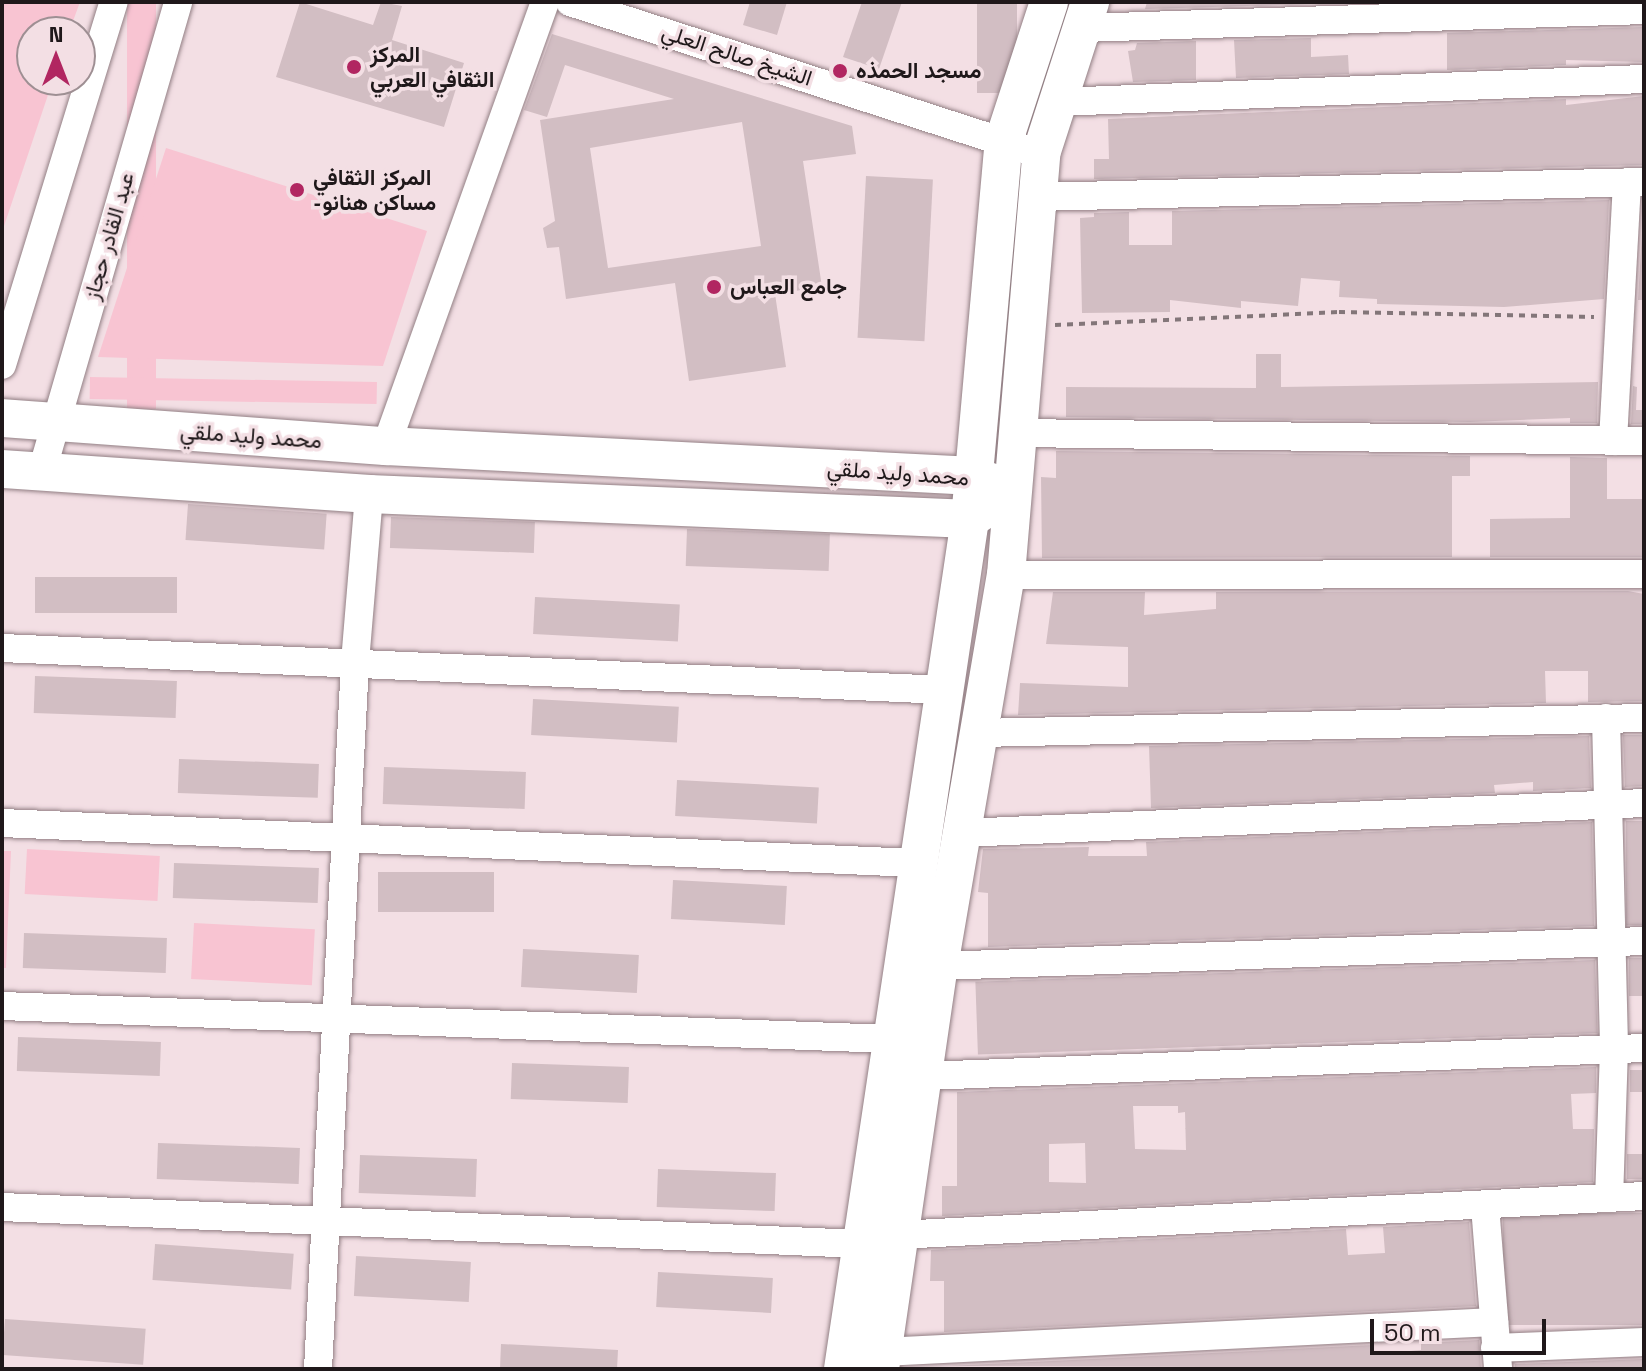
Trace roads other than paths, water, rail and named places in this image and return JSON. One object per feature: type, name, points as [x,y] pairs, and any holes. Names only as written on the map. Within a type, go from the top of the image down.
[{"type":"main road","points":[[843,1369],[915,863],[946,690],[970,519],[1004,140],[1049,2]]},
{"type":"main road","points":[[881,1361],[939,966],[1006,575],[1041,154],[1086,15]]},
{"type":"main road","name":"محمد وليد ملقي","points":[[2,418],[386,446],[974,476],[1013,491]]},
{"type":"main road","name":"محمد وليد ملقي","points":[[2,469],[369,494],[970,519],[1013,491]]},
{"type":"street","points":[[2,365],[114,2]]},
{"type":"street","name":"عبد القادر حجاز","points":[[42,471],[178,2]]},
{"type":"street","points":[[386,446],[545,2]]},
{"type":"street","name":"الشيخ صالح العلي","points":[[570,2],[1041,154]]},
{"type":"street","points":[[1086,15],[1644,10]]},
{"type":"street","points":[[1058,102],[1644,79]]},
{"type":"street","points":[[1036,197],[1635,182],[1617,318],[1613,441]]},
{"type":"street","points":[[1016,433],[1644,441]]},
{"type":"street","points":[[318,1369],[339,1015],[355,662],[369,494]]},
{"type":"street","points":[[1006,575],[1644,574]]},
{"type":"street","points":[[2,648],[946,690]]},
{"type":"street","points":[[1606,718],[1611,804],[1614,1049],[1609,1198]]},
{"type":"street","points":[[979,733],[1644,718]]},
{"type":"street","points":[[963,833],[1644,803]]},
{"type":"street","points":[[2,823],[915,863]]},
{"type":"street","points":[[939,966],[1644,941]]},
{"type":"street","points":[[2,1006],[339,1015],[891,1039]]},
{"type":"street","points":[[925,1076],[1644,1048]]},
{"type":"street","points":[[898,1235],[1644,1196]]},
{"type":"street","points":[[1485,1206],[1496,1346]]},
{"type":"street","points":[[2,1207],[861,1244]]},
{"type":"street","points":[[881,1361],[1644,1342]]},
{"type":"place","name":"المركز الثقافي العربي","points":[[354,67]]},
{"type":"place","name":"مسجد الحمذه","points":[[840,71]]},
{"type":"place","name":"المركز الثقافي -مساكن هنانو","points":[[297,190]]},
{"type":"place","name":"جامع العباس","points":[[714,287]]}]
